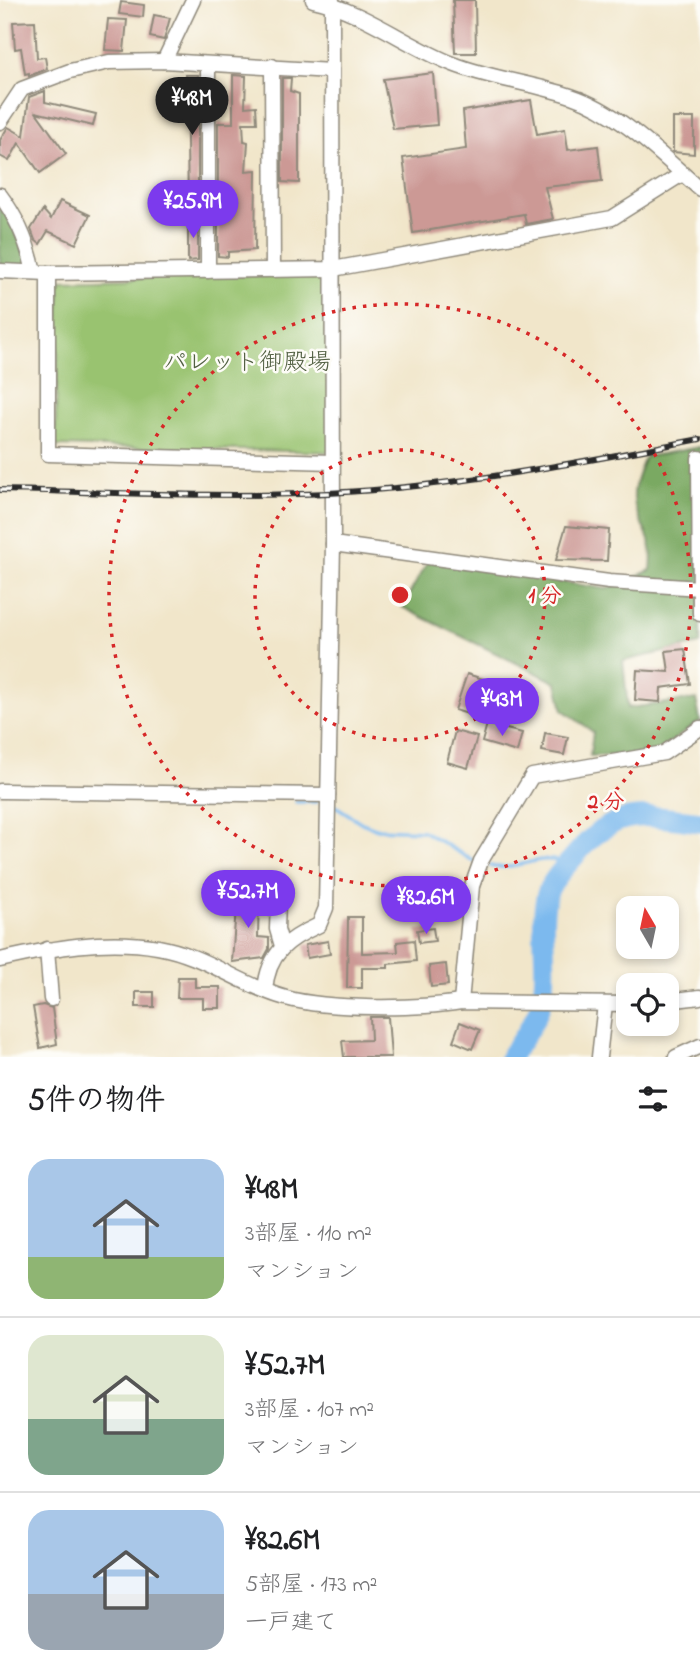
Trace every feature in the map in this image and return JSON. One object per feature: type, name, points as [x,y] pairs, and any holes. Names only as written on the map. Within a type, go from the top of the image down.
[{"type":"street","points":[[164,61],[193,0]]},
{"type":"street","points":[[313,0],[332,2],[453,64],[571,96],[603,110],[700,188]]},
{"type":"street","points":[[265,989],[275,953],[293,937],[319,925],[326,908],[333,544],[332,2]]},
{"type":"street","points":[[0,122],[22,89],[70,71],[110,62],[164,61],[331,71]]},
{"type":"street","points":[[208,65],[208,271]]},
{"type":"street","points":[[272,66],[273,270]]},
{"type":"street","points":[[0,271],[41,273],[333,269],[612,218],[682,174]]},
{"type":"street","points":[[0,195],[15,215],[41,273],[48,454],[332,462]]},
{"type":"street","points":[[699,458],[700,614]]},
{"type":"street","points":[[333,544],[609,582],[699,587]]},
{"type":"street","points":[[461,1002],[472,886],[481,861],[531,776],[664,753],[700,728]]},
{"type":"street","points":[[0,791],[328,795]]},
{"type":"street","points":[[278,901],[277,929],[282,946]]},
{"type":"street","points":[[0,960],[104,942],[159,947],[212,963],[287,998],[350,1005],[441,1005],[461,1002],[616,1004]]},
{"type":"street","points":[[47,950],[51,999]]},
{"type":"street","points":[[679,1000],[700,997]]},
{"type":"street","points":[[599,1057],[605,1004]]},
{"type":"street","points":[[676,1057],[700,1046]]},
{"type":"green space","points":[[0,198],[34,272],[0,271]]},
{"type":"green space","name":"パレット御殿場","points":[[333,273],[335,452],[55,446],[60,280]]},
{"type":"green space","points":[[700,447],[700,644],[623,661],[628,708],[696,699],[700,721],[654,754],[590,756],[593,732],[563,710],[557,683],[402,607],[428,561],[607,589],[651,570],[650,543],[634,500],[636,481],[645,457]]},
{"type":"building","points":[[453,0],[475,0],[476,53],[455,53]]},
{"type":"building","points":[[121,2],[144,5],[143,17],[119,14]]},
{"type":"building","points":[[154,15],[170,18],[164,40],[150,37]]},
{"type":"building","points":[[108,19],[127,20],[124,51],[105,50]]},
{"type":"building","points":[[35,21],[37,58],[45,57],[47,69],[29,76],[29,73],[25,74],[21,48],[15,49],[13,22]]},
{"type":"building","points":[[433,73],[437,125],[393,129],[383,79]]},
{"type":"building","points":[[186,75],[198,75],[198,202],[188,203]]},
{"type":"building","points":[[233,75],[246,76],[245,107],[256,106],[257,123],[243,123],[244,141],[248,142],[246,171],[256,170],[255,250],[228,252],[228,257],[218,256],[218,123],[233,123]]},
{"type":"building","points":[[282,78],[291,78],[290,91],[299,94],[299,183],[282,182]]},
{"type":"building","points":[[45,91],[45,102],[96,114],[93,126],[36,112],[66,154],[40,173],[19,143],[9,161],[0,156],[0,140],[8,127],[24,136],[29,97]]},
{"type":"building","points":[[531,100],[537,134],[565,129],[568,150],[598,146],[602,181],[545,187],[553,219],[526,224],[524,214],[413,233],[403,158],[466,149],[463,111]]},
{"type":"building","points":[[673,118],[694,118],[694,154],[673,152]]},
{"type":"building","points":[[60,201],[90,215],[76,244],[48,231],[40,244],[35,240],[31,229],[43,210],[51,219]]},
{"type":"building","points":[[188,220],[198,221],[198,260],[188,261]]},
{"type":"building","points":[[566,526],[609,530],[607,561],[556,560]]},
{"type":"building","points":[[685,649],[690,684],[661,688],[660,702],[635,700],[637,670],[669,672],[666,651]]},
{"type":"building","points":[[467,674],[483,679],[471,715],[455,710]]},
{"type":"building","points":[[487,724],[522,733],[517,752],[482,742]]},
{"type":"building","points":[[455,731],[477,737],[468,768],[447,762]]},
{"type":"building","points":[[545,733],[568,737],[564,755],[542,751]]},
{"type":"building","points":[[237,894],[259,894],[258,937],[269,938],[269,949],[264,958],[232,962]]},
{"type":"building","points":[[348,917],[362,917],[362,953],[398,952],[397,942],[414,940],[416,961],[388,964],[388,968],[362,968],[362,988],[347,988]]},
{"type":"building","points":[[433,928],[435,941],[419,943],[417,930]]},
{"type":"building","points":[[328,941],[330,954],[307,958],[305,945]]},
{"type":"building","points":[[446,964],[448,985],[431,987],[429,966]]},
{"type":"building","points":[[178,977],[195,977],[195,987],[220,987],[220,1008],[203,1008],[203,998],[177,998]]},
{"type":"building","points":[[136,992],[154,992],[154,1007],[136,1007]]},
{"type":"building","points":[[43,1005],[52,1008],[57,1044],[40,1048],[33,1007]]},
{"type":"building","points":[[370,1017],[388,1017],[391,1057],[344,1057],[342,1041],[371,1040]]},
{"type":"building","points":[[460,1022],[480,1030],[472,1049],[453,1041]]},
{"type":"waterway","points":[[296,802],[317,802]]},
{"type":"waterway","points":[[334,805],[362,823],[378,829],[423,831],[475,862]]},
{"type":"waterway","points":[[510,1057],[532,1023],[542,997],[545,967],[544,908],[549,889],[558,875],[587,842],[615,822],[644,816],[700,822]]},
{"type":"waterway","points":[[490,866],[509,867],[548,860],[567,865]]},
{"type":"railway","points":[[0,490],[246,495],[375,490],[515,473],[700,439]]}]
